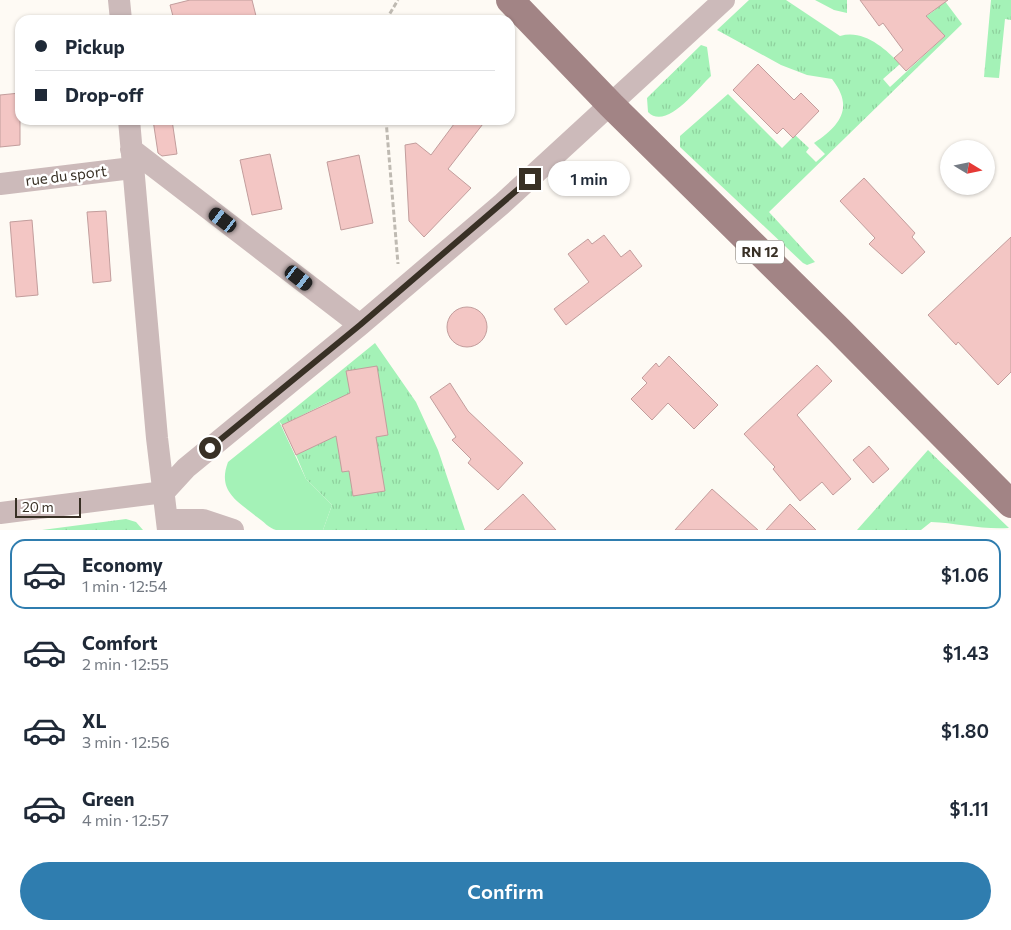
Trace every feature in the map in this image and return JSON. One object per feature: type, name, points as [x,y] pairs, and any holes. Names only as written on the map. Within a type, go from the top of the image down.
[{"type":"main road","name":"RN 12","points":[[510,0],[611,105],[839,330],[1011,504]]},
{"type":"street","points":[[120,0],[121,15]]},
{"type":"street","points":[[0,512],[164,492],[186,468],[360,325],[503,203],[724,0]]},
{"type":"street","points":[[129,125],[157,438],[167,525],[203,520],[233,530]]},
{"type":"street","points":[[132,159],[360,325]]},
{"type":"street","name":"rue du sport","points":[[0,184],[132,159]]},
{"type":"path","points":[[389,15],[398,0]]},
{"type":"path","points":[[386,125],[400,289]]},
{"type":"green space","points":[[749,0],[786,0],[840,36],[857,35],[873,41],[900,64],[883,79],[890,87],[945,36],[913,26],[935,10],[928,1],[944,0],[962,24],[769,212],[815,262],[807,265],[680,147],[680,136],[728,94],[782,148],[795,135],[809,148],[806,152],[816,162],[825,154],[814,143],[837,122],[843,107],[839,89],[832,79],[807,75],[781,65],[717,30]]},
{"type":"green space","points":[[815,0],[847,0],[847,13],[834,10]]},
{"type":"green space","points":[[991,0],[1011,0],[1011,20],[1005,19],[999,78],[984,77]]},
{"type":"green space","points":[[701,45],[707,47],[711,76],[690,98],[672,112],[663,116],[655,116],[648,112],[647,98]]},
{"type":"green space","points":[[375,343],[416,402],[438,450],[465,530],[323,530],[332,505],[306,479],[296,455],[345,431],[331,401],[282,425],[279,421]]},
{"type":"green space","points":[[279,421],[306,479],[332,505],[323,530],[276,530],[266,525],[236,500],[227,488],[225,472],[228,462]]},
{"type":"green space","points":[[928,450],[1009,528],[931,522],[921,530],[857,530]]},
{"type":"green space","points":[[126,519],[136,522],[143,530],[42,530]]},
{"type":"building","points":[[190,0],[252,0],[256,15],[173,15],[170,5]]},
{"type":"building","points":[[860,0],[948,0],[926,16],[945,36],[906,71],[894,58],[903,50],[883,23],[879,26]]},
{"type":"building","points":[[758,64],[794,100],[801,93],[819,111],[793,138],[783,128],[777,134],[733,90]]},
{"type":"building","points":[[15,94],[15,125],[20,125],[20,145],[0,147],[0,95]]},
{"type":"building","points":[[154,125],[173,125],[177,154],[162,156],[158,153]]},
{"type":"building","points":[[453,125],[482,125],[448,169],[471,188],[424,237],[409,221],[405,145],[416,143],[431,155]]},
{"type":"building","points":[[270,154],[282,209],[252,215],[240,160]]},
{"type":"building","points":[[359,155],[373,223],[341,230],[327,162]]},
{"type":"building","points":[[864,178],[915,233],[912,237],[925,252],[902,274],[869,244],[875,238],[840,201]]},
{"type":"building","points":[[106,211],[111,281],[93,283],[87,212]]},
{"type":"building","points":[[32,220],[38,295],[16,297],[10,222]]},
{"type":"building","points":[[604,235],[621,257],[630,250],[642,266],[566,325],[554,309],[589,282],[568,254],[588,239],[592,244]]},
{"type":"building","points":[[1011,237],[1011,372],[998,385],[958,342],[956,345],[928,315]]},
{"type":"building","points":[[467,307],[481,313],[487,327],[481,341],[467,347],[453,341],[447,327],[453,313]]},
{"type":"building","points":[[669,356],[718,405],[694,429],[668,403],[652,420],[631,399],[647,383],[642,378],[656,363],[659,367]]},
{"type":"building","points":[[817,365],[832,381],[797,415],[851,479],[833,495],[822,482],[800,501],[773,469],[775,467],[744,434]]},
{"type":"building","points":[[377,366],[388,435],[376,437],[385,491],[353,496],[349,471],[342,472],[336,436],[296,455],[282,425],[350,393],[346,371]]},
{"type":"building","points":[[450,383],[468,411],[523,463],[498,490],[468,463],[471,459],[452,440],[456,437],[430,397]]},
{"type":"building","points":[[869,446],[889,469],[873,483],[853,460]]},
{"type":"building","points":[[712,489],[758,530],[675,530]]},
{"type":"building","points":[[523,494],[556,530],[484,530]]},
{"type":"building","points":[[790,504],[816,530],[766,530]]},
{"type":"route","points":[[210,448],[360,325],[530,179]]}]
